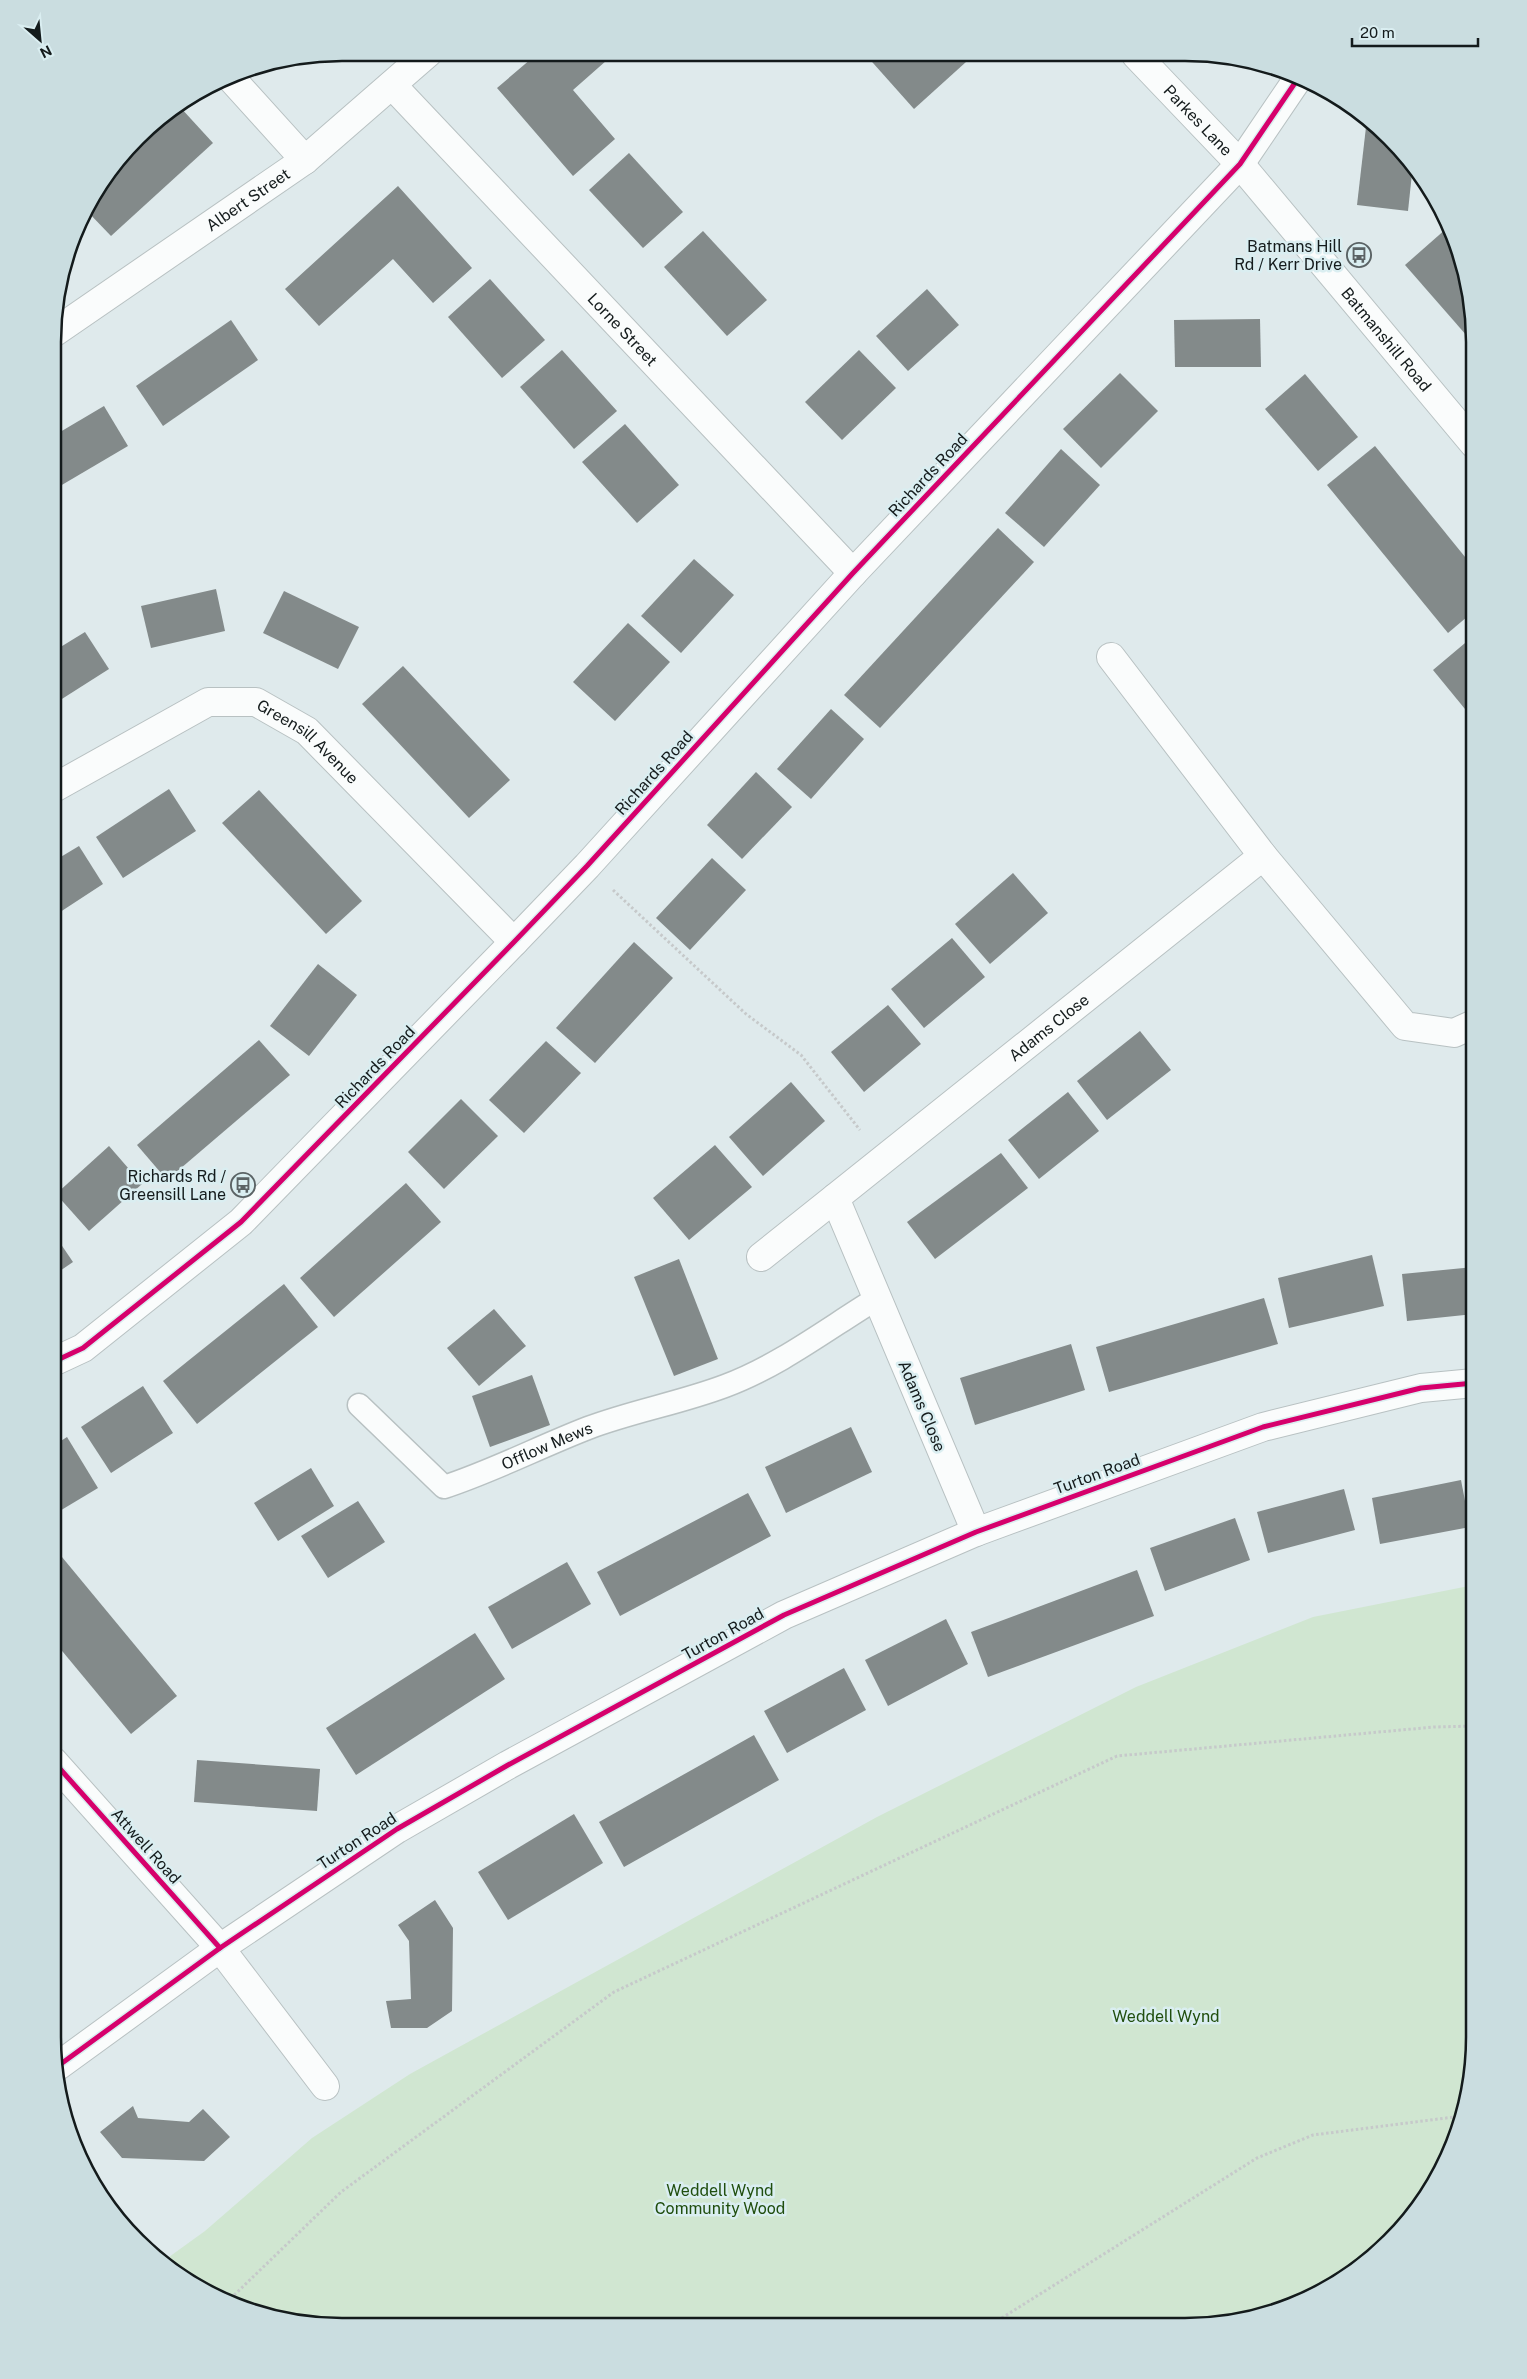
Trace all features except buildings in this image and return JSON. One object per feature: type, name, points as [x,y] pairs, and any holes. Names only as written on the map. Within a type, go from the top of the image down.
[{"type":"street","name":"Albert Street","points":[[62,327],[305,160],[419,61]]},
{"type":"street","name":"Parkes Lane","points":[[1142,61],[1240,164]]},
{"type":"street","points":[[235,83],[305,160]]},
{"type":"street","name":"Richards Road","points":[[61,1359],[83,1348],[241,1222],[514,942],[587,866],[853,573],[1240,164],[1294,84]]},
{"type":"street","name":"Lorne Street","points":[[392,85],[853,573]]},
{"type":"street","name":"Batmanshill Road","points":[[1240,164],[1466,434]]},
{"type":"street","points":[[1111,657],[1263,856],[1405,1026],[1454,1033],[1466,1028]]},
{"type":"street","name":"Greensill Avenue","points":[[61,784],[208,702],[256,702],[307,731],[514,942]]},
{"type":"street","name":"Adams Close","points":[[761,1257],[882,1158],[1263,856]]},
{"type":"street","name":"Adams Close","points":[[835,1198],[876,1299],[976,1532]]},
{"type":"street","name":"Turton Road","points":[[63,2063],[220,1948],[397,1829],[508,1765],[784,1615],[976,1532],[1263,1427],[1420,1388],[1466,1384]]},
{"type":"street","name":"Attwell Road","points":[[61,1770],[220,1948],[325,2086]]},
{"type":"lane","name":"Offlow Mews","points":[[359,1405],[444,1487],[482,1474],[545,1445],[617,1417],[725,1386],[762,1369],[876,1299]]},
{"type":"path","points":[[587,866],[746,1014],[800,1055],[882,1158]]},
{"type":"path","points":[[234,2295],[341,2192],[614,1992],[1117,1756],[1434,1727],[1466,1726]]},
{"type":"path","points":[[1002,2318],[1257,2158],[1313,2135],[1454,2117]]},
{"type":"green space","name":"Weddell Wynd","points":[[1466,1587],[1466,2037],[1463,2074],[1456,2110],[1437,2161],[1408,2208],[1356,2260],[1309,2289],[1258,2308],[1222,2315],[1185,2318],[342,2318],[287,2312],[252,2303],[218,2289],[168,2258],[205,2231],[312,2138],[410,2074],[877,1817],[1136,1687],[1313,1617]]},
{"type":"cycle path","points":[[61,1358],[83,1348],[241,1222],[514,942],[587,866],[853,573],[1240,164],[1294,84]]},
{"type":"cycle path","points":[[63,2063],[220,1948],[397,1829],[508,1765],[784,1615],[976,1532],[1263,1427],[1421,1388],[1466,1384]]},
{"type":"cycle path","points":[[61,1770],[220,1948]]},
{"type":"place","name":"Batmans Hill Rd / Kerr Drive","points":[[1359,255]]},
{"type":"place","name":"Richards Rd / Greensill Lane","points":[[243,1185]]},
{"type":"park label","name":"Weddell Wynd Community Wood","points":[[720,2199]]}]
